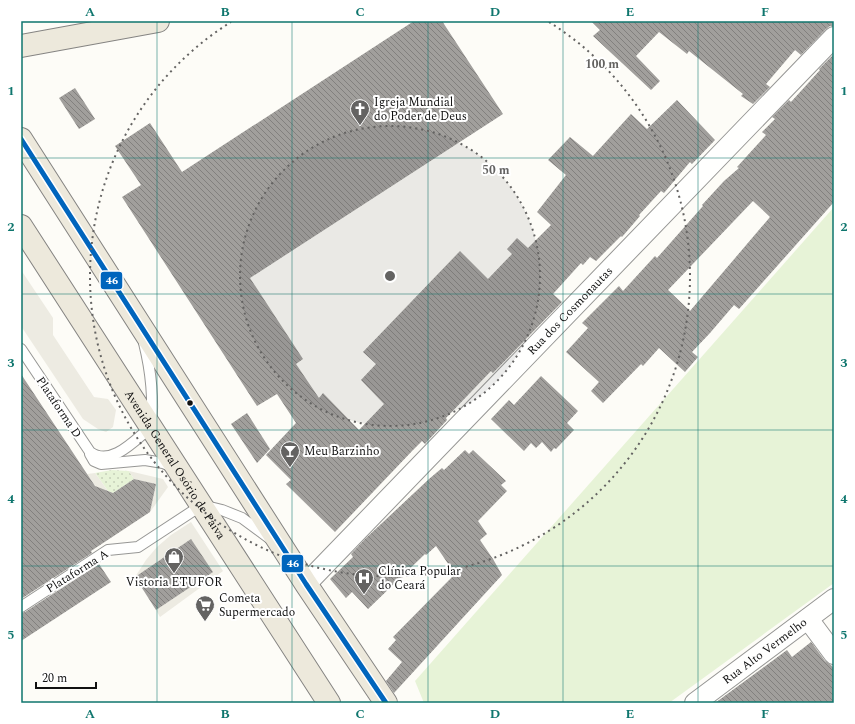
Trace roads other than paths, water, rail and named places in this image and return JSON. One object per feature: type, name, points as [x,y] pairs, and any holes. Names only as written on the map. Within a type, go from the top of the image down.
[{"type":"main road","points":[[21,46],[158,21]]},
{"type":"main road","points":[[21,139],[287,555],[386,703]]},
{"type":"main road","name":"Avenida General Osório de Paiva","points":[[21,226],[329,703]]},
{"type":"street","name":"Rua dos Cosmonautas","points":[[306,584],[834,37]]},
{"type":"street","name":"Rua Alto Vermelho","points":[[695,703],[834,599]]},
{"type":"street","points":[[808,619],[834,654]]},
{"type":"lane","points":[[84,444],[95,456],[118,454],[124,451],[151,427],[153,410],[148,360],[142,336],[126,303]]},
{"type":"lane","name":"Plataforma D","points":[[21,350],[84,444]]},
{"type":"lane","points":[[84,444],[94,461],[101,464],[146,460],[163,463],[179,470]]},
{"type":"lane","points":[[202,505],[222,510],[242,518],[275,543],[287,555]]},
{"type":"lane","name":"Plataforma A","points":[[21,607],[108,550],[138,547],[202,505]]},
{"type":"place","name":"Igreja Mundial do Poder de Deus","points":[[360,126]]},
{"type":"place","name":"Meu Barzinho","points":[[290,468]]},
{"type":"place","name":"Vistoria ETUFOR","points":[[174,574]]},
{"type":"place","name":"Clínica Popular do Ceará","points":[[364,595]]},
{"type":"place","name":"Cometa Supermercado","points":[[205,622]]}]
